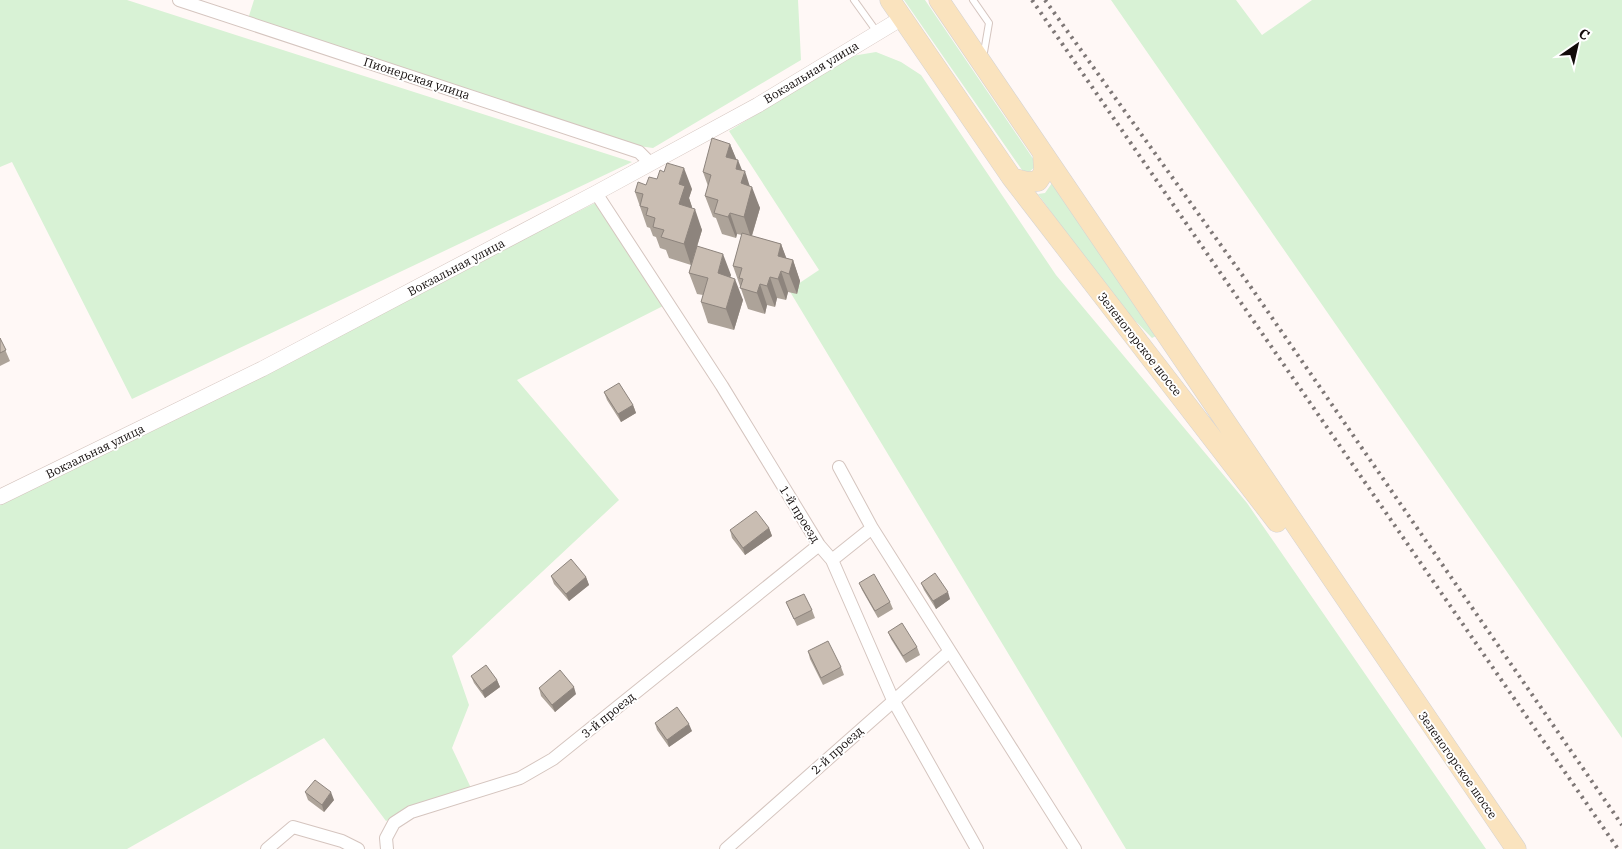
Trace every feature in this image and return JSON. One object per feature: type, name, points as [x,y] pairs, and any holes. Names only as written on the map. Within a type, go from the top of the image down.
[{"type":"main road","name":"Зеленогорское шоссе","points":[[890,0],[1012,178],[1400,680]]},
{"type":"main road","name":"Зеленогорское шоссе","points":[[939,0],[1043,156],[1516,849]]},
{"type":"main road","points":[[1012,178],[1027,182],[1038,181],[1044,172],[1043,156]]},
{"type":"street","name":"Пионерская улица","points":[[181,0],[639,152],[650,163]]},
{"type":"street","name":"Вокзальная улица","points":[[0,497],[262,369],[596,193],[758,105],[902,18]]},
{"type":"street","name":"1-й проезд","points":[[596,193],[722,386],[819,545],[832,560],[893,700],[977,849]]},
{"type":"street","points":[[839,467],[872,528],[1075,849]]},
{"type":"street","points":[[832,560],[872,528]]},
{"type":"street","name":"3-й проезд","points":[[387,849],[386,838],[394,823],[411,812],[520,778],[553,759],[819,545]]},
{"type":"street","name":"2-й проезд","points":[[726,849],[949,652]]},
{"type":"street","points":[[267,849],[293,827],[342,841],[358,849]]},
{"type":"lane","points":[[854,0],[877,32]]},
{"type":"lane","points":[[973,0],[989,23],[982,64]]},
{"type":"green space","points":[[0,0],[127,0],[632,162],[132,399],[12,162],[0,167]]},
{"type":"green space","points":[[254,0],[798,0],[801,60],[653,148],[631,145],[248,19]]},
{"type":"green space","points":[[904,0],[925,0],[1034,160],[1036,166],[1028,173],[1022,170]]},
{"type":"green space","points":[[1111,0],[1236,0],[1262,35],[1312,0],[1622,0],[1622,738]]},
{"type":"green space","points":[[876,52],[901,62],[921,75],[1056,275],[1247,503],[1486,849],[1126,849],[789,290],[819,270],[729,131],[852,56]]},
{"type":"green space","points":[[1052,183],[1156,336],[1152,338],[1116,301],[1038,194],[1045,193]]},
{"type":"green space","points":[[595,203],[663,306],[517,380],[619,500],[452,656],[469,705],[452,748],[471,788],[386,821],[324,738],[127,849],[0,849],[0,502]]},
{"type":"building","points":[[712,138],[730,144],[726,157],[738,160],[736,169],[745,171],[741,183],[752,187],[744,217],[730,213],[728,217],[714,213],[718,200],[705,196],[711,175],[703,172]]},
{"type":"building","points":[[667,163],[684,168],[679,184],[685,186],[679,204],[695,209],[684,244],[661,237],[664,230],[653,227],[655,218],[646,215],[648,208],[640,206],[643,194],[635,192],[638,182],[646,185],[649,177],[657,179],[660,170],[664,172]]},
{"type":"building","points":[[742,233],[781,244],[778,256],[793,260],[789,274],[781,271],[778,279],[770,277],[767,286],[760,284],[757,293],[740,288],[743,279],[739,278],[742,268],[733,266]]},
{"type":"building","points":[[697,246],[723,254],[718,273],[735,279],[726,309],[701,302],[708,278],[689,273]]},
{"type":"building","points":[[0,338],[6,350],[0,353]]},
{"type":"building","points":[[619,383],[633,405],[618,414],[604,392]]},
{"type":"building","points":[[756,511],[769,528],[743,548],[730,530]]},
{"type":"building","points":[[571,559],[586,577],[566,594],[551,576]]},
{"type":"building","points":[[935,573],[948,592],[933,601],[921,583]]},
{"type":"building","points":[[874,574],[890,602],[875,611],[859,583]]},
{"type":"building","points":[[804,594],[812,610],[794,619],[786,602]]},
{"type":"building","points":[[902,623],[917,647],[903,656],[888,632]]},
{"type":"building","points":[[828,641],[841,667],[821,678],[808,651]]},
{"type":"building","points":[[486,665],[497,680],[482,691],[471,676]]},
{"type":"building","points":[[560,670],[574,687],[552,705],[539,688]]},
{"type":"building","points":[[677,707],[689,724],[667,740],[655,723]]},
{"type":"building","points":[[315,780],[331,792],[322,805],[305,792]]},
{"type":"railway","points":[[1032,0],[1618,849]]},
{"type":"railway","points":[[1045,0],[1248,283],[1622,825]]}]
